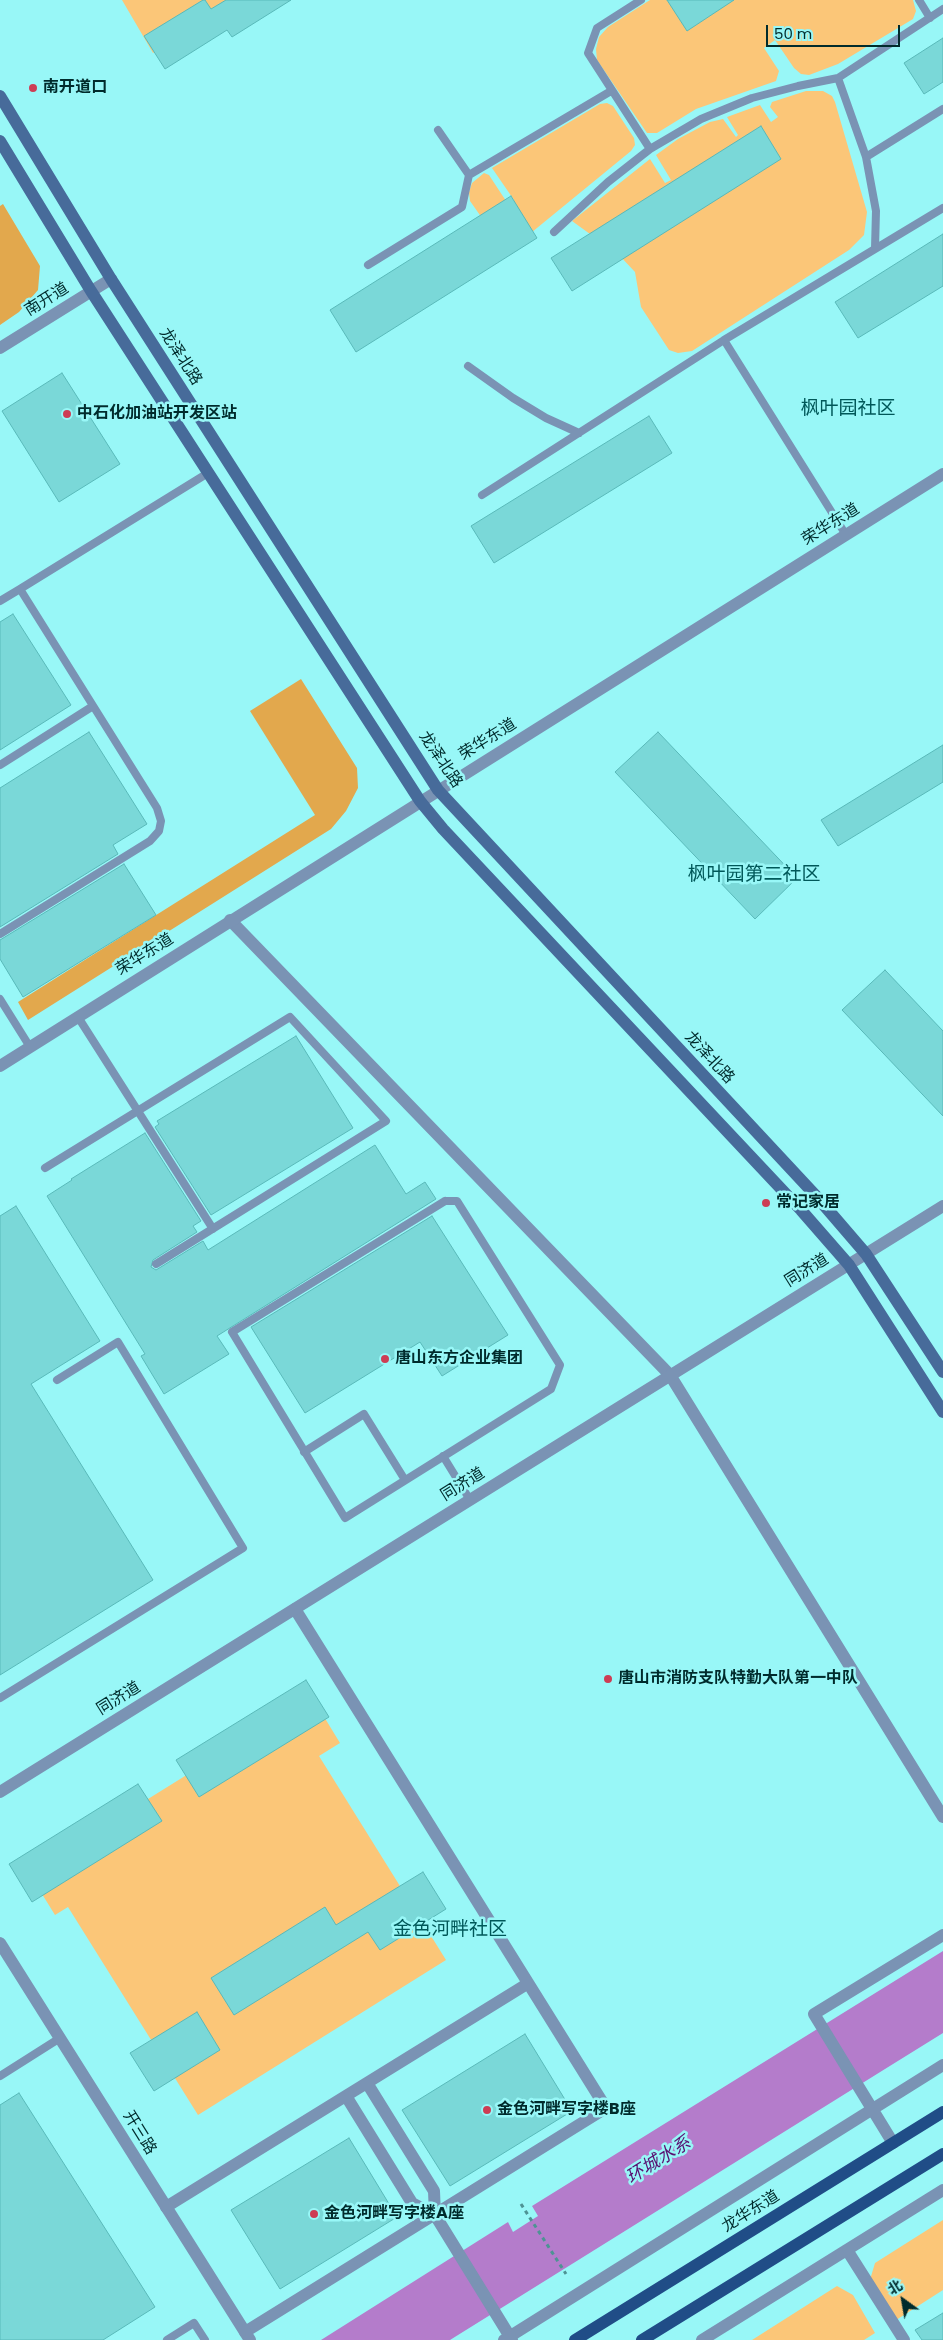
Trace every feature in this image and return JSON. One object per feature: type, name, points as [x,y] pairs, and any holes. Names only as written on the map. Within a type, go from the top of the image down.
[{"type":"main road","name":"龙泽北路","points":[[0,96],[111,279],[438,790],[817,1197],[866,1254],[943,1372]]},
{"type":"main road","points":[[0,141],[91,291],[420,801],[443,829],[801,1210],[848,1265],[943,1412]]},
{"type":"main road","name":"龙华东道","points":[[575,2340],[943,2112]]},
{"type":"main road","points":[[642,2340],[943,2154]]},
{"type":"street","name":"南开道","points":[[0,348],[111,279]]},
{"type":"street","name":"荣华东道","points":[[0,1066],[943,474]]},
{"type":"street","points":[[230,920],[670,1375],[943,1817]]},
{"type":"street","name":"同济道","points":[[0,1792],[943,1206]]},
{"type":"street","points":[[247,2336],[606,2108],[295,1609]]},
{"type":"street","points":[[894,2143],[814,2014],[943,1935]]},
{"type":"street","name":"开三路","points":[[0,1943],[247,2336]]},
{"type":"street","points":[[166,2207],[527,1984]]},
{"type":"street","points":[[367,2083],[434,2190],[435,2215],[498,2316],[509,2339],[943,2065]]},
{"type":"street","points":[[346,2096],[412,2203],[435,2215]]},
{"type":"street","points":[[702,2340],[943,2190]]},
{"type":"street","points":[[847,2250],[904,2340]]},
{"type":"lane","points":[[641,0],[597,28],[588,54],[650,149]]},
{"type":"lane","points":[[919,0],[930,18]]},
{"type":"lane","points":[[554,232],[608,182],[650,149],[701,119],[752,98],[838,78],[943,9]]},
{"type":"lane","points":[[838,78],[866,157],[876,212],[876,248]]},
{"type":"lane","points":[[469,175],[611,91]]},
{"type":"lane","points":[[866,157],[943,109]]},
{"type":"lane","points":[[368,265],[462,207],[469,175],[438,130]]},
{"type":"lane","points":[[482,496],[724,340],[943,208]]},
{"type":"lane","points":[[724,340],[846,535]]},
{"type":"lane","points":[[468,366],[512,398],[546,418],[579,433]]},
{"type":"lane","points":[[0,601],[208,473]]},
{"type":"lane","points":[[0,934],[150,841],[159,832],[161,821],[157,808],[20,589]]},
{"type":"lane","points":[[0,765],[93,706]]},
{"type":"lane","points":[[0,999],[30,1047]]},
{"type":"lane","points":[[78,1017],[213,1229]]},
{"type":"lane","points":[[45,1168],[290,1017],[386,1121],[156,1264]]},
{"type":"lane","points":[[445,1201],[457,1201],[560,1365],[551,1389],[444,1456],[345,1518],[232,1332],[445,1201]]},
{"type":"lane","points":[[0,1698],[243,1548],[118,1342],[57,1380]]},
{"type":"lane","points":[[304,1452],[364,1414],[406,1480]]},
{"type":"lane","points":[[444,1456],[470,1500]]},
{"type":"lane","points":[[0,2076],[60,2038]]},
{"type":"lane","points":[[167,2340],[194,2323],[204,2340]]},
{"type":"path","points":[[521,2204],[566,2274]]},
{"type":"shaded area","points":[[122,0],[239,0],[153,53]]},
{"type":"shaded area","points":[[650,0],[913,0],[916,11],[913,19],[838,64],[809,75],[801,74],[794,68],[775,40],[764,48],[779,71],[776,81],[696,109],[657,133],[647,133],[597,60],[596,49],[599,37],[608,27]]},
{"type":"shaded area","points":[[806,91],[823,91],[832,96],[835,102],[867,212],[864,235],[849,250],[692,351],[678,353],[669,350],[641,307],[635,272],[619,255],[572,221],[650,159],[665,183],[671,180],[656,155],[678,139],[710,122],[723,119],[736,137],[738,135],[727,117],[760,105],[771,122],[778,117],[770,107],[772,102]]},
{"type":"shaded area","points":[[607,103],[613,106],[634,138],[635,145],[631,151],[515,246],[501,245],[470,201],[469,192],[472,183],[484,173],[489,175],[508,204],[514,200],[492,168],[600,104]]},
{"type":"shaded area","points":[[3,204],[40,266],[38,290],[19,312],[0,325],[0,206]]},
{"type":"shaded area","points":[[301,679],[357,768],[358,788],[346,811],[331,829],[28,1020],[18,1002],[315,815],[250,711]]},
{"type":"shaded area","points":[[312,1697],[340,1743],[319,1756],[446,1960],[198,2115],[68,1907],[55,1915],[29,1873]]},
{"type":"shaded area","points":[[943,2220],[943,2290],[893,2322],[869,2283],[875,2263]]},
{"type":"shaded area","points":[[837,2286],[853,2295],[875,2333],[864,2340],[752,2340]]},
{"type":"water","name":"环城水系","points":[[943,1951],[943,2033],[450,2340],[321,2340],[508,2222],[513,2232],[538,2216],[532,2206]]},
{"type":"building","points":[[203,0],[211,9],[226,0],[291,0],[232,37],[227,30],[165,69],[144,36]]},
{"type":"building","points":[[667,0],[734,0],[687,31]]},
{"type":"building","points":[[943,38],[943,82],[924,94],[904,63]]},
{"type":"building","points":[[761,126],[781,159],[572,291],[551,258]]},
{"type":"building","points":[[511,196],[537,238],[356,352],[330,310]]},
{"type":"building","points":[[943,234],[943,286],[858,338],[835,302]]},
{"type":"building","points":[[62,373],[120,464],[59,502],[2,411]]},
{"type":"building","points":[[649,416],[672,453],[494,563],[471,526]]},
{"type":"building","points":[[13,614],[71,705],[0,750],[0,622]]},
{"type":"building","points":[[89,732],[147,824],[113,845],[118,854],[0,927],[0,788]]},
{"type":"building","points":[[658,732],[797,878],[755,919],[615,772]]},
{"type":"building","points":[[943,745],[943,782],[838,846],[821,820]]},
{"type":"building","points":[[124,864],[156,915],[23,997],[0,959],[0,940]]},
{"type":"building","points":[[885,970],[943,1031],[943,1116],[842,1010]]},
{"type":"building","points":[[296,1036],[353,1128],[211,1215],[155,1127],[159,1124],[157,1121]]},
{"type":"building","points":[[145,1133],[201,1221],[193,1226],[197,1232],[153,1260],[151,1267],[156,1270],[203,1241],[208,1250],[375,1145],[406,1194],[425,1182],[436,1199],[217,1336],[229,1354],[164,1394],[141,1356],[145,1354],[47,1196]]},
{"type":"building","points":[[16,1206],[100,1341],[31,1384],[153,1580],[0,1675],[0,1216]]},
{"type":"building","points":[[432,1216],[508,1335],[442,1376],[420,1342],[305,1413],[251,1327]]},
{"type":"building","points":[[306,1680],[329,1717],[199,1797],[176,1760]]},
{"type":"building","points":[[138,1784],[162,1821],[32,1902],[9,1864]]},
{"type":"building","points":[[423,1872],[446,1909],[380,1950],[368,1932],[234,2015],[211,1978],[325,1907],[336,1925]]},
{"type":"building","points":[[197,2012],[220,2050],[154,2091],[130,2053]]},
{"type":"building","name":"金色河畔写字楼B座","points":[[525,2034],[572,2111],[450,2186],[402,2110]]},
{"type":"building","points":[[19,2093],[155,2307],[103,2340],[0,2340],[0,2105]]},
{"type":"building","name":"金色河畔写字楼A座","points":[[349,2138],[397,2217],[280,2289],[231,2210]]},
{"type":"building","points":[[943,2313],[943,2340],[922,2340],[915,2330]]},
{"type":"place","name":"南开道口","points":[[33,88]]},
{"type":"place","name":"中石化加油站开发区站","points":[[67,414]]},
{"type":"place","name":"常记家居","points":[[766,1203]]},
{"type":"place","name":"唐山东方企业集团","points":[[385,1359]]},
{"type":"place","name":"唐山市消防支队特勤大队第一中队","points":[[608,1679]]},
{"type":"place","name":"金色河畔写字楼B座","points":[[487,2110]]},
{"type":"place","name":"金色河畔写字楼A座","points":[[314,2214]]},
{"type":"district","name":"枫叶园社区","points":[[848,409]]},
{"type":"district","name":"枫叶园第二社区","points":[[754,875]]},
{"type":"district","name":"金色河畔社区","points":[[450,1930]]}]
